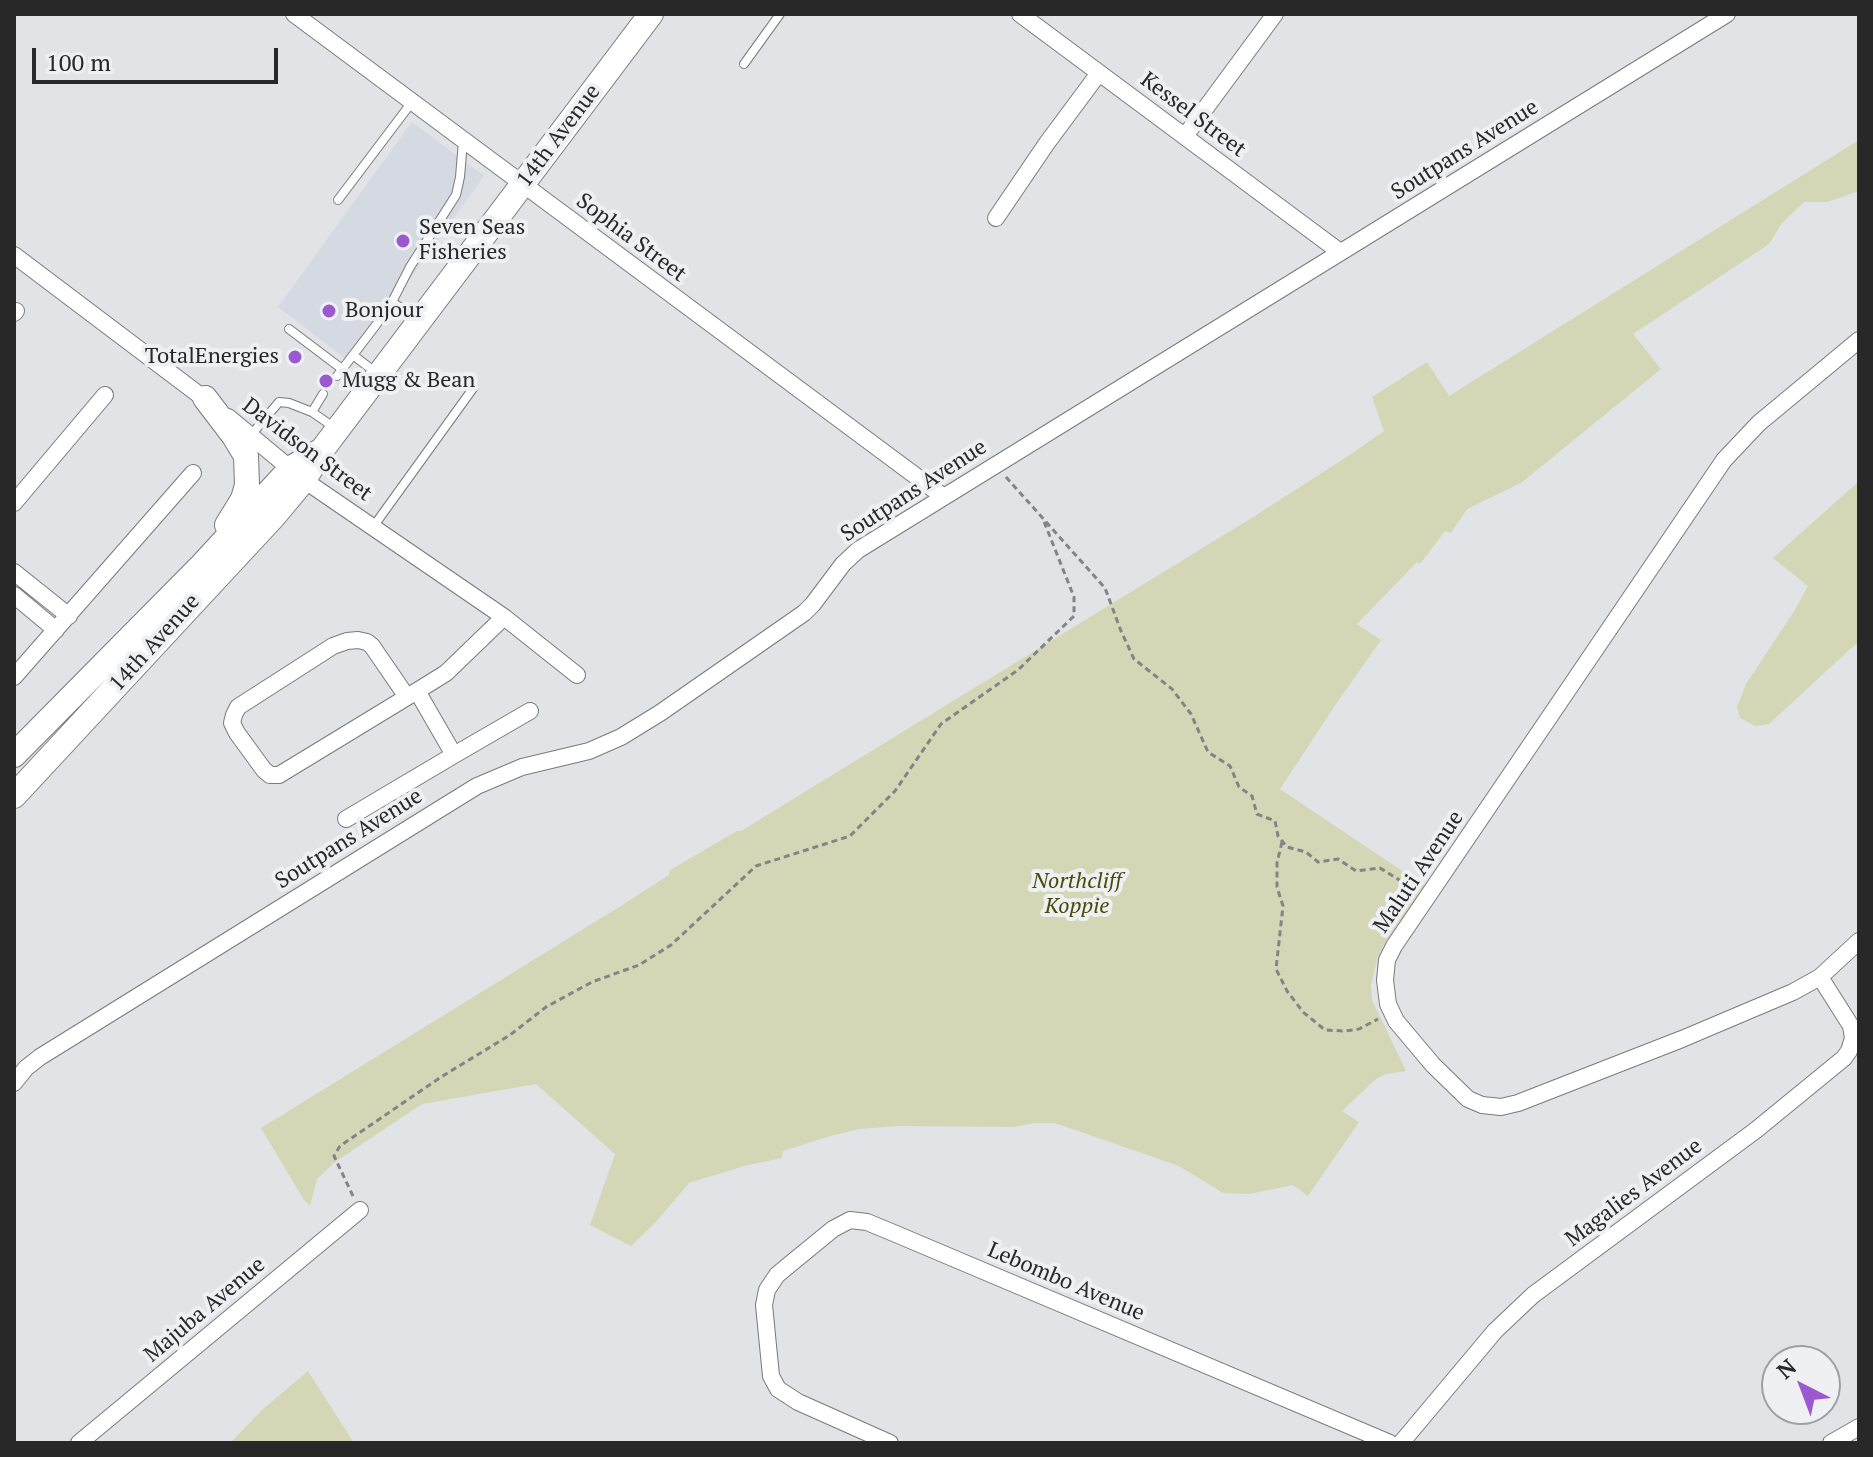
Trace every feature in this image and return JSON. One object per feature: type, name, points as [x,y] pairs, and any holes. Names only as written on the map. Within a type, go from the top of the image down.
[{"type":"main road","name":"14th Avenue","points":[[14,755],[200,567],[322,450],[651,14]]},
{"type":"main road","points":[[200,567],[243,499],[247,485],[246,456],[205,398]]},
{"type":"main road","name":"14th Avenue","points":[[14,796],[274,516],[298,474]]},
{"type":"street","name":"Sophia Street","points":[[294,14],[944,497]]},
{"type":"street","name":"Kessel Street","points":[[1020,14],[1340,252]]},
{"type":"street","points":[[1185,136],[1275,14]]},
{"type":"street","name":"Soutpans Avenue","points":[[14,1083],[40,1057],[477,786],[522,767],[606,745],[660,713],[804,613],[858,550],[1727,14]]},
{"type":"street","points":[[996,218],[1099,73]]},
{"type":"street","name":"Davidson Street","points":[[14,255],[205,398],[298,474],[504,617],[577,675]]},
{"type":"street","name":"Maluti Avenue","points":[[1859,340],[1759,423],[1724,460],[1394,946],[1387,960],[1386,994],[1396,1021],[1462,1094],[1482,1105],[1501,1107],[1682,1039],[1793,992],[1820,977],[1859,941]]},
{"type":"street","points":[[14,503],[105,395]]},
{"type":"street","points":[[14,677],[193,473]]},
{"type":"street","points":[[14,572],[69,616]]},
{"type":"street","points":[[14,595],[56,630]]},
{"type":"street","points":[[454,755],[412,694],[372,646],[358,640],[333,646],[238,707],[232,723],[264,770],[274,776],[412,694],[446,673],[504,617]]},
{"type":"street","points":[[346,819],[530,711]]},
{"type":"street","name":"Magalies Avenue","points":[[1401,1443],[1495,1331],[1533,1295],[1756,1130],[1844,1058],[1853,1038],[1851,1026],[1820,977]]},
{"type":"street","name":"Majuba Avenue","points":[[79,1443],[360,1210]]},
{"type":"street","name":"Lebombo Avenue","points":[[890,1443],[798,1402],[778,1389],[771,1376],[764,1305],[767,1290],[777,1275],[850,1220],[862,1221],[896,1234],[1390,1443]]},
{"type":"street","points":[[1831,1443],[1859,1427]]},
{"type":"lane","points":[[744,64],[780,14]]},
{"type":"lane","points":[[338,200],[412,102]]},
{"type":"lane","points":[[289,329],[340,372],[392,302],[410,267],[456,195],[463,140]]},
{"type":"lane","points":[[392,302],[419,320]]},
{"type":"lane","points":[[353,355],[379,375]]},
{"type":"lane","points":[[373,527],[474,387]]},
{"type":"lane","points":[[312,412],[323,394]]},
{"type":"lane","points":[[251,435],[277,402],[312,412],[338,430]]},
{"type":"path","points":[[995,465],[1105,588],[1134,659],[1172,689],[1191,714],[1208,752],[1230,766],[1239,787],[1252,796],[1257,814],[1275,821],[1278,836],[1287,847],[1306,852],[1318,862],[1338,859],[1356,871],[1380,868],[1427,898]]},
{"type":"path","points":[[360,1210],[334,1156],[340,1146],[441,1077],[510,1035],[546,1007],[592,982],[639,965],[671,945],[756,866],[850,836],[895,791],[941,724],[1018,670],[1074,616],[1074,597],[1043,519]]},
{"type":"path","points":[[1282,841],[1277,863],[1277,887],[1283,906],[1276,969],[1287,991],[1303,1012],[1325,1030],[1359,1029],[1394,1016]]},
{"type":"shaded area","points":[[412,122],[484,176],[350,362],[278,307]]},
{"type":"green space","name":"Northcliff Koppie","points":[[1859,140],[1859,191],[1827,202],[1804,202],[1782,223],[1769,244],[1633,334],[1661,369],[1521,483],[1467,509],[1451,533],[1445,531],[1420,564],[1417,562],[1357,624],[1381,640],[1280,789],[1425,886],[1387,939],[1378,956],[1371,985],[1372,1000],[1406,1071],[1376,1079],[1342,1111],[1359,1122],[1308,1196],[1293,1185],[1249,1194],[1223,1193],[1179,1166],[1055,1123],[1015,1127],[896,1126],[859,1129],[827,1137],[783,1151],[782,1158],[689,1183],[631,1246],[590,1225],[615,1154],[536,1084],[422,1104],[335,1162],[317,1179],[310,1206],[304,1200],[261,1128],[624,904],[669,875],[670,870],[741,831],[1348,456],[1384,431],[1372,397],[1427,362],[1449,396]]},
{"type":"green space","points":[[1859,481],[1859,641],[1769,724],[1755,726],[1740,718],[1737,707],[1746,684],[1808,586],[1773,558]]},
{"type":"green space","points":[[308,1371],[354,1443],[230,1443],[263,1409]]},
{"type":"place","name":"Seven Seas Fisheries","points":[[403,241]]},
{"type":"place","name":"Bonjour","points":[[329,311]]},
{"type":"place","name":"TotalEnergies","points":[[295,357]]},
{"type":"place","name":"Mugg & Bean","points":[[326,381]]}]
